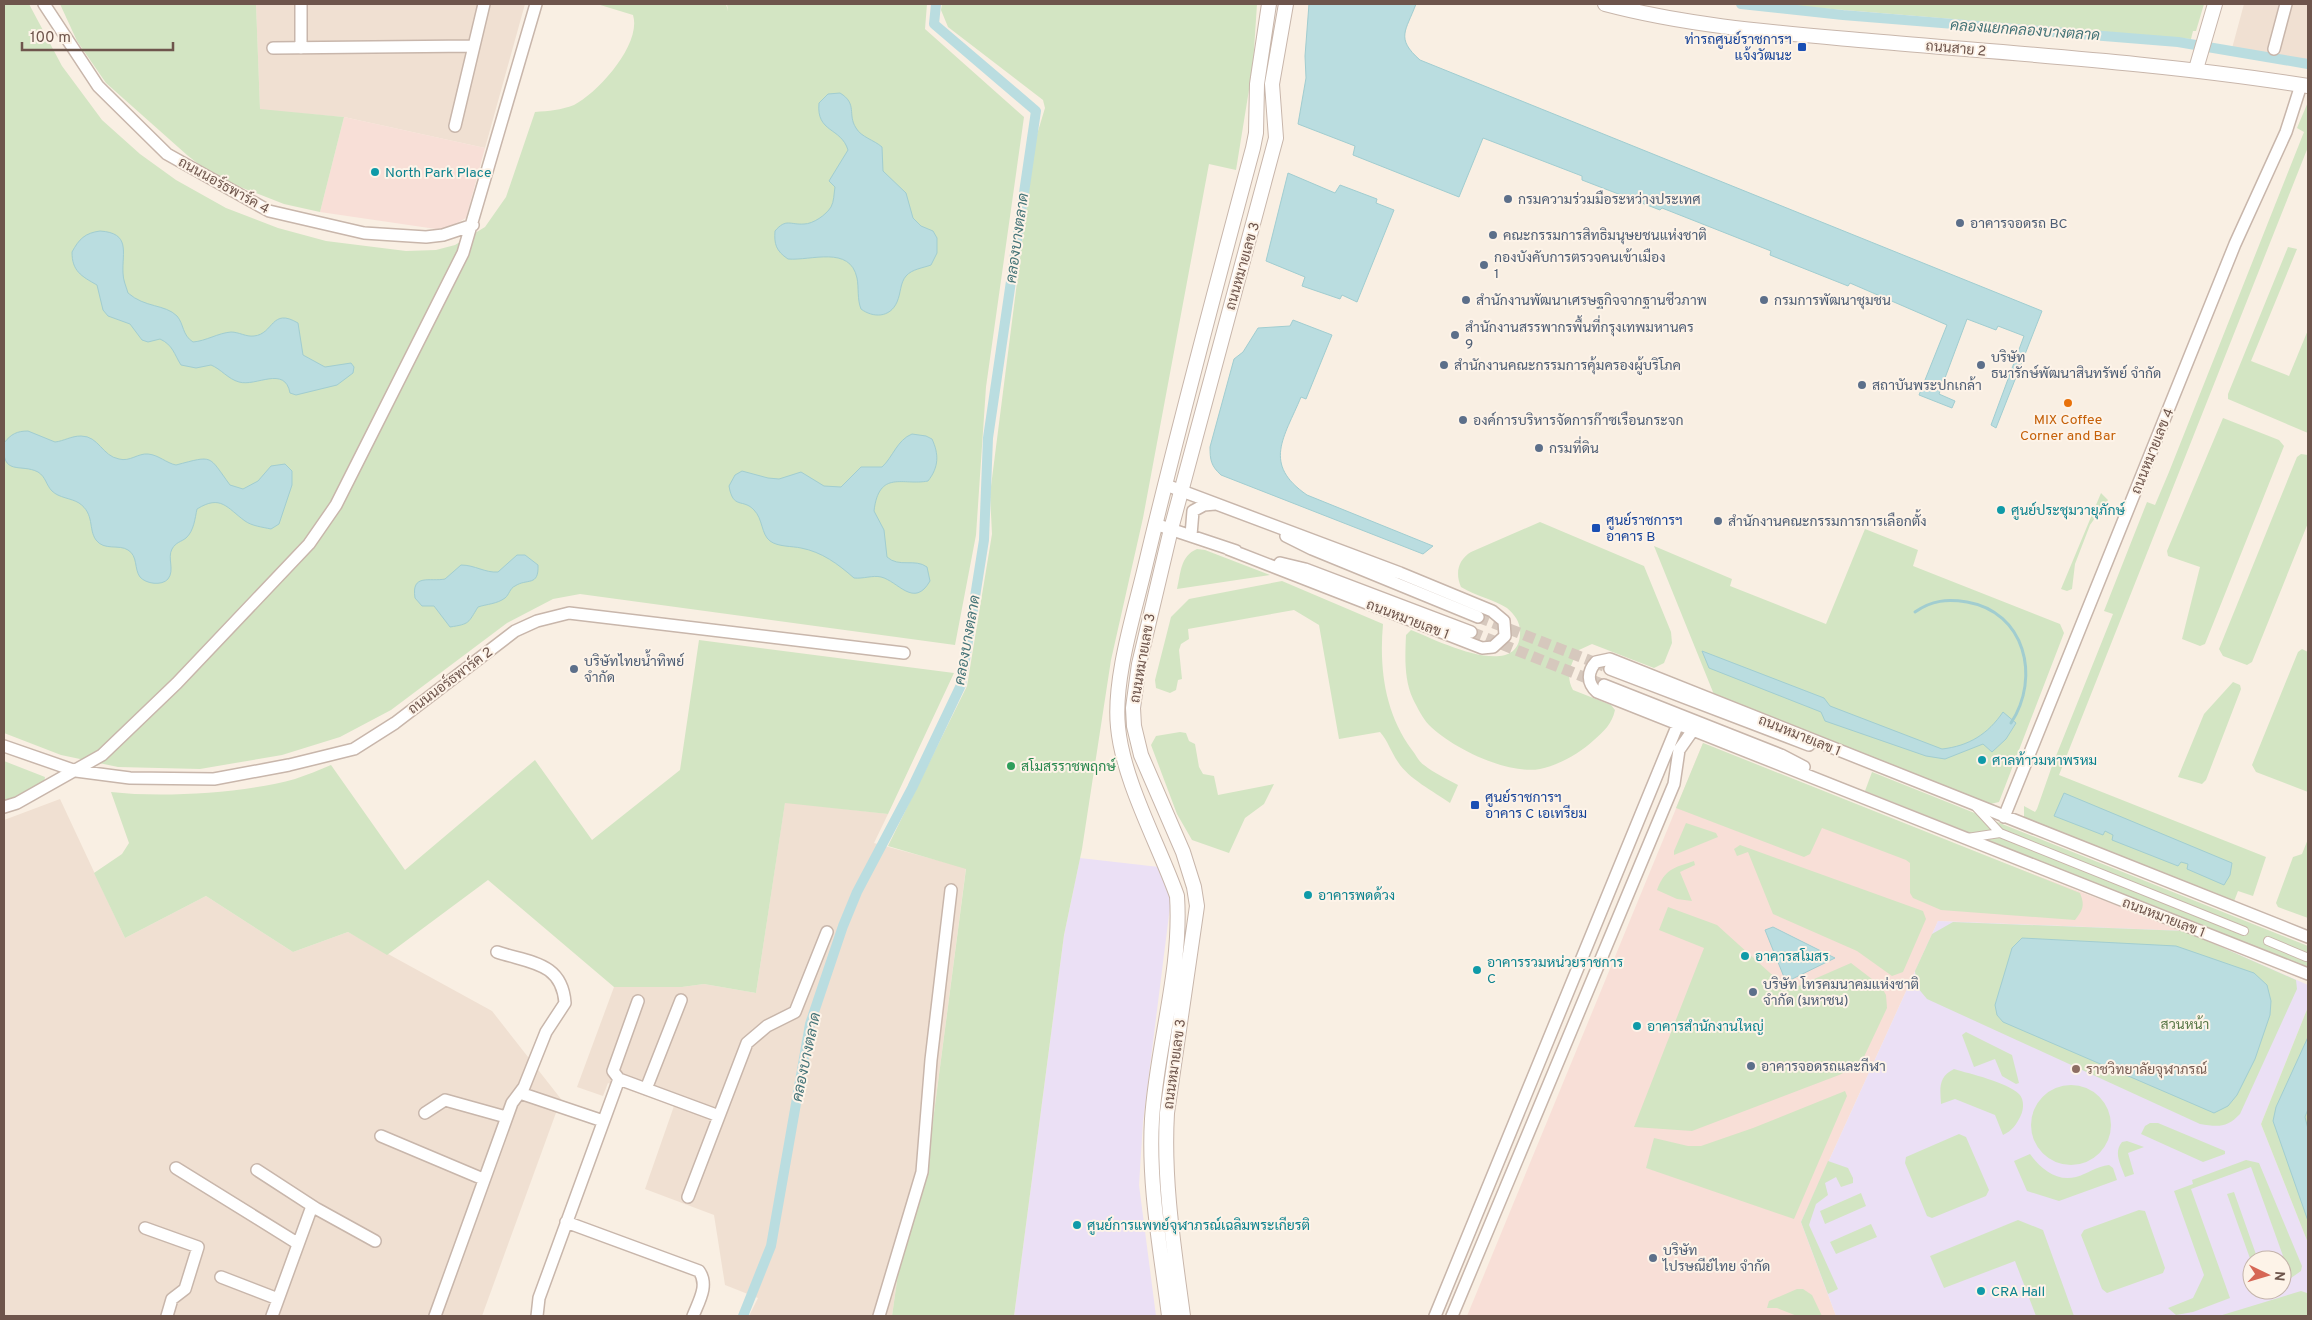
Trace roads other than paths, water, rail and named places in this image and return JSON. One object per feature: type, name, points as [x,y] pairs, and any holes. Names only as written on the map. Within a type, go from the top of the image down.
[{"type":"street","name":"ถนนนอร์ธพาร์ค 4","points":[[44,4],[98,86],[168,154],[269,211],[364,233],[426,237],[443,235],[473,225]]},
{"type":"street","points":[[301,4],[301,48]]},
{"type":"street","points":[[455,126],[484,4]]},
{"type":"street","points":[[4,807],[18,803],[102,756],[177,682],[309,544],[336,505],[463,253],[473,225],[536,4]]},
{"type":"street","name":"ถนนหมายเลข 3","points":[[1168,1316],[1153,1187],[1152,1124],[1176,954],[1179,918],[1177,896],[1124,757],[1118,728],[1121,675],[1166,484],[1253,148],[1256,133],[1257,84],[1269,4]]},
{"type":"street","name":"ถนนหมายเลข 3","points":[[1182,1316],[1167,1189],[1167,1113],[1197,906],[1194,887],[1183,852],[1142,755],[1134,726],[1133,708],[1139,664],[1171,529],[1276,138],[1272,84],[1286,4]]},
{"type":"street","name":"ถนนสาย 2","points":[[1605,4],[1637,12],[1741,28],[2196,69],[2304,86]]},
{"type":"street","points":[[2196,69],[2215,4]]},
{"type":"street","points":[[2274,49],[2286,4]]},
{"type":"street","points":[[273,48],[474,46]]},
{"type":"street","name":"ถนนหมายเลข 4","points":[[2004,817],[2235,244],[2286,132],[2304,86]]},
{"type":"street","name":"ถนนหมายเลข 1","points":[[1156,524],[1228,549],[1482,648],[1493,647],[1502,641],[1506,626],[1501,616],[1400,572],[1166,484]]},
{"type":"street","points":[[1191,535],[1192,515],[1196,508],[1204,505],[1222,505]]},
{"type":"street","name":"ถนนหมายเลข 1","points":[[1242,512],[1312,549],[1478,617]]},
{"type":"street","name":"ถนนหมายเลข 1","points":[[1228,549],[1305,569],[1471,632]]},
{"type":"street","name":"ถนนนอร์ธพาร์ค 2","points":[[4,746],[76,771],[130,778],[214,779],[354,749],[394,723],[516,631],[537,621],[569,613],[904,653]]},
{"type":"street","name":"ถนนหมายเลข 1","points":[[2308,937],[1610,659],[1596,662],[1589,676],[1594,689],[1631,706],[2308,974]]},
{"type":"street","name":"ถนนหมายเลข 1","points":[[1610,669],[1788,739],[1875,765]]},
{"type":"street","name":"ถนนหมายเลข 1","points":[[1604,685],[1781,755],[1863,797]]},
{"type":"street","points":[[1435,1316],[1678,724]]},
{"type":"street","points":[[1452,1316],[1674,784],[1679,750],[1693,730]]},
{"type":"street","points":[[1660,770],[1666,765],[1672,768],[1674,784]]},
{"type":"street","name":"ถนนหมายเลข 1","points":[[1974,805],[2000,833],[2244,932]]},
{"type":"street","name":"ถนนหมายเลข 1","points":[[1964,838],[2000,833]]},
{"type":"street","points":[[879,1316],[922,1172],[931,1060],[951,890]]},
{"type":"street","points":[[688,1197],[747,1043],[766,1026],[795,1012],[826,932]]},
{"type":"street","points":[[2268,941],[2306,957]]},
{"type":"street","points":[[435,1316],[506,1117],[512,1103],[520,1093],[530,1074],[546,1032],[562,1011],[565,1003],[561,981],[552,970],[497,952]]},
{"type":"street","points":[[646,1089],[681,1000]]},
{"type":"street","points":[[638,1001],[613,1071],[619,1079],[719,1116]]},
{"type":"street","points":[[537,1316],[539,1298],[619,1079]]},
{"type":"street","points":[[520,1093],[603,1121]]},
{"type":"street","points":[[425,1113],[445,1100],[506,1117]]},
{"type":"street","points":[[381,1136],[483,1179]]},
{"type":"street","points":[[176,1168],[297,1243]]},
{"type":"street","points":[[257,1170],[317,1209],[375,1241]]},
{"type":"street","points":[[272,1316],[308,1213],[311,1209],[317,1209]]},
{"type":"street","points":[[566,1222],[698,1271],[704,1277],[704,1288],[693,1316]]},
{"type":"street","points":[[145,1228],[198,1247],[185,1289],[172,1300],[167,1316]]},
{"type":"street","points":[[221,1277],[278,1299]]},
{"type":"water","points":[[1309,4],[1416,4],[1406,28],[1405,40],[1407,46],[1420,60],[2042,311],[1996,428],[1991,425],[2024,336],[1998,326],[1996,330],[1967,319],[1939,394],[1955,401],[1952,408],[1919,395],[1947,325],[1850,283],[1848,286],[1770,255],[1771,251],[1662,208],[1660,210],[1582,180],[1582,176],[1483,138],[1459,197],[1353,155],[1355,146],[1298,124],[1306,78],[1305,56]]},
{"type":"water","points":[[840,93],[851,105],[853,123],[858,131],[882,147],[883,171],[906,193],[913,218],[921,226],[933,231],[937,238],[937,253],[931,265],[914,270],[906,276],[894,307],[886,314],[881,315],[871,314],[861,309],[857,278],[853,268],[846,261],[828,257],[788,259],[778,250],[775,240],[775,231],[785,223],[804,224],[815,221],[823,216],[832,205],[835,187],[829,181],[848,150],[840,137],[821,120],[819,103],[828,94]]},
{"type":"water","points":[[1288,173],[1335,193],[1340,185],[1377,199],[1376,203],[1394,210],[1357,302],[1342,295],[1340,299],[1302,286],[1305,277],[1266,261]]},
{"type":"water","points":[[100,231],[117,235],[121,240],[123,245],[123,276],[128,293],[134,298],[172,312],[177,316],[185,333],[193,342],[231,332],[254,336],[266,331],[277,320],[289,319],[298,323],[303,355],[325,367],[351,363],[354,367],[353,373],[337,385],[296,395],[290,393],[287,385],[282,380],[269,379],[246,383],[239,382],[231,379],[211,365],[196,368],[181,365],[173,350],[164,341],[160,339],[148,342],[142,340],[130,324],[108,316],[103,310],[97,285],[78,272],[72,259],[72,252],[86,235]]},
{"type":"water","points":[[1293,320],[1332,335],[1306,399],[1301,397],[1288,425],[1281,450],[1281,461],[1285,472],[1293,484],[1307,495],[1433,546],[1423,554],[1221,475],[1213,466],[1210,447],[1234,359],[1243,352],[1258,328],[1290,326]]},
{"type":"water","points":[[28,431],[55,442],[77,436],[87,437],[96,442],[108,454],[123,460],[148,454],[176,465],[197,460],[209,460],[218,468],[230,485],[243,489],[258,481],[271,466],[285,464],[292,471],[292,485],[279,524],[271,529],[248,523],[223,504],[212,503],[197,509],[191,532],[172,549],[170,556],[171,572],[168,579],[162,583],[150,583],[140,577],[135,559],[128,550],[103,545],[96,540],[84,507],[55,493],[38,472],[9,465],[4,454],[4,443],[15,434]]},
{"type":"water","points":[[912,434],[932,439],[937,460],[932,476],[928,481],[887,484],[881,489],[874,511],[884,530],[887,557],[897,562],[917,563],[927,567],[930,581],[918,593],[906,591],[881,577],[854,578],[836,563],[816,552],[773,543],[767,538],[754,510],[736,501],[731,493],[729,486],[735,475],[742,471],[779,479],[801,472],[824,486],[841,487],[861,467],[882,467],[899,444]]},
{"type":"water","points":[[517,555],[525,555],[538,565],[537,576],[531,581],[513,587],[502,600],[478,607],[470,620],[465,624],[450,627],[434,606],[422,606],[415,598],[416,585],[423,580],[445,579],[461,565],[498,572]]},
{"type":"water","points":[[1702,651],[1824,698],[1830,706],[1942,749],[1961,745],[1977,738],[1991,727],[2003,712],[2016,723],[2006,739],[1992,752],[1983,744],[1945,759],[1926,756],[1825,721],[1821,712],[1709,668]]},
{"type":"water","points":[[2064,793],[2232,863],[2230,875],[2224,885],[2187,869],[2188,864],[2181,862],[2178,866],[2112,840],[2113,835],[2105,831],[2103,835],[2054,816]]},
{"type":"water","points":[[1773,927],[1835,958],[1786,982],[1765,930]]},
{"type":"water","name":"สวนหน้า","points":[[2022,938],[2176,946],[2254,973],[2267,985],[2271,1001],[2270,1015],[2255,1059],[2237,1095],[2228,1106],[2214,1113],[2003,1022],[1997,1015],[1995,1005],[2012,948]]},
{"type":"water","points":[[2308,1037],[2308,1109],[2305,1117],[2308,1129],[2308,1221],[2273,1121],[2276,1107]]},
{"type":"waterway","name":"คลองบางตลาด","points":[[743,1316],[771,1246],[810,1024],[843,926],[857,892],[912,788],[961,685],[984,540],[988,438],[1036,111],[934,24],[936,4]]},
{"type":"waterway","name":"คลองแยกคลองบางตลาด","points":[[1741,4],[1843,15],[2178,42],[2308,64]]},
{"type":"waterway","points":[[1915,612],[1934,603],[1960,601],[1987,608],[2003,619],[2014,633],[2022,649],[2026,667],[2025,686],[2020,705],[2011,723]]},
{"type":"tunnel","points":[[1478,617],[1604,666]]},
{"type":"tunnel","points":[[1471,632],[1604,685]]},
{"type":"place","name":"ท่ารถศูนย์ราชการฯ แจ้งวัฒนะ","points":[[1802,47]]},
{"type":"place","name":"North Park Place","points":[[375,172]]},
{"type":"place","name":"กรมความร่วมมือระหว่างประเทศ","points":[[1508,199]]},
{"type":"place","name":"อาคารจอดรถ BC","points":[[1960,223]]},
{"type":"place","name":"คณะกรรมการสิทธิมนุษยชนแห่งชาติ","points":[[1493,235]]},
{"type":"place","name":"กองบังคับการตรวจคนเข้าเมือง 1","points":[[1484,265]]},
{"type":"place","name":"สำนักงานพัฒนาเศรษฐกิจจากฐานชีวภาพ","points":[[1466,300]]},
{"type":"place","name":"กรมการพัฒนาชุมชน","points":[[1764,300]]},
{"type":"place","name":"สำนักงานสรรพากรพื้นที่กรุงเทพมหานคร 9","points":[[1455,335]]},
{"type":"place","name":"สำนักงานคณะกรรมการคุ้มครองผู้บริโภค","points":[[1444,365]]},
{"type":"place","name":"บริษัท ธนารักษ์พัฒนาสินทรัพย์ จำกัด","points":[[1981,365]]},
{"type":"place","name":"สถาบันพระปกเกล้า","points":[[1862,385]]},
{"type":"place","name":"MIX Coffee Corner and Bar","points":[[2068,403]]},
{"type":"place","name":"องค์การบริหารจัดการก๊าซเรือนกระจก","points":[[1463,420]]},
{"type":"place","name":"กรมที่ดิน","points":[[1539,448]]},
{"type":"place","name":"ศูนย์ประชุมวายุภักษ์","points":[[2001,510]]},
{"type":"place","name":"สำนักงานคณะกรรมการการเลือกตั้ง","points":[[1718,521]]},
{"type":"place","name":"ศูนย์ราชการฯ อาคาร B","points":[[1596,528]]},
{"type":"place","name":"บริษัทไทยน้ำทิพย์ จำกัด","points":[[574,669]]},
{"type":"place","name":"ศาลท้าวมหาพรหม","points":[[1982,760]]},
{"type":"place","name":"สโมสรราชพฤกษ์","points":[[1011,766]]},
{"type":"place","name":"ศูนย์ราชการฯ อาคาร C เอเทรียม","points":[[1475,805]]},
{"type":"place","name":"อาคารพดด้วง","points":[[1308,895]]},
{"type":"place","name":"อาคารสโมสร","points":[[1745,956]]},
{"type":"place","name":"อาคารรวมหน่วยราชการ C","points":[[1477,970]]},
{"type":"place","name":"บริษัท โทรคมนาคมแห่งชาติ จำกัด (มหาชน)","points":[[1753,992]]},
{"type":"place","name":"อาคารสำนักงานใหญ่","points":[[1637,1026]]},
{"type":"place","name":"อาคารจอดรถและกีฬา","points":[[1751,1066]]},
{"type":"place","name":"ราชวิทยาลัยจุฬาภรณ์","points":[[2076,1069]]},
{"type":"place","name":"ศูนย์การแพทย์จุฬาภรณ์เฉลิมพระเกียรติ","points":[[1077,1225]]},
{"type":"place","name":"บริษัท ไปรษณีย์ไทย จำกัด","points":[[1653,1258]]},
{"type":"place","name":"CRA Hall","points":[[1981,1291]]}]
